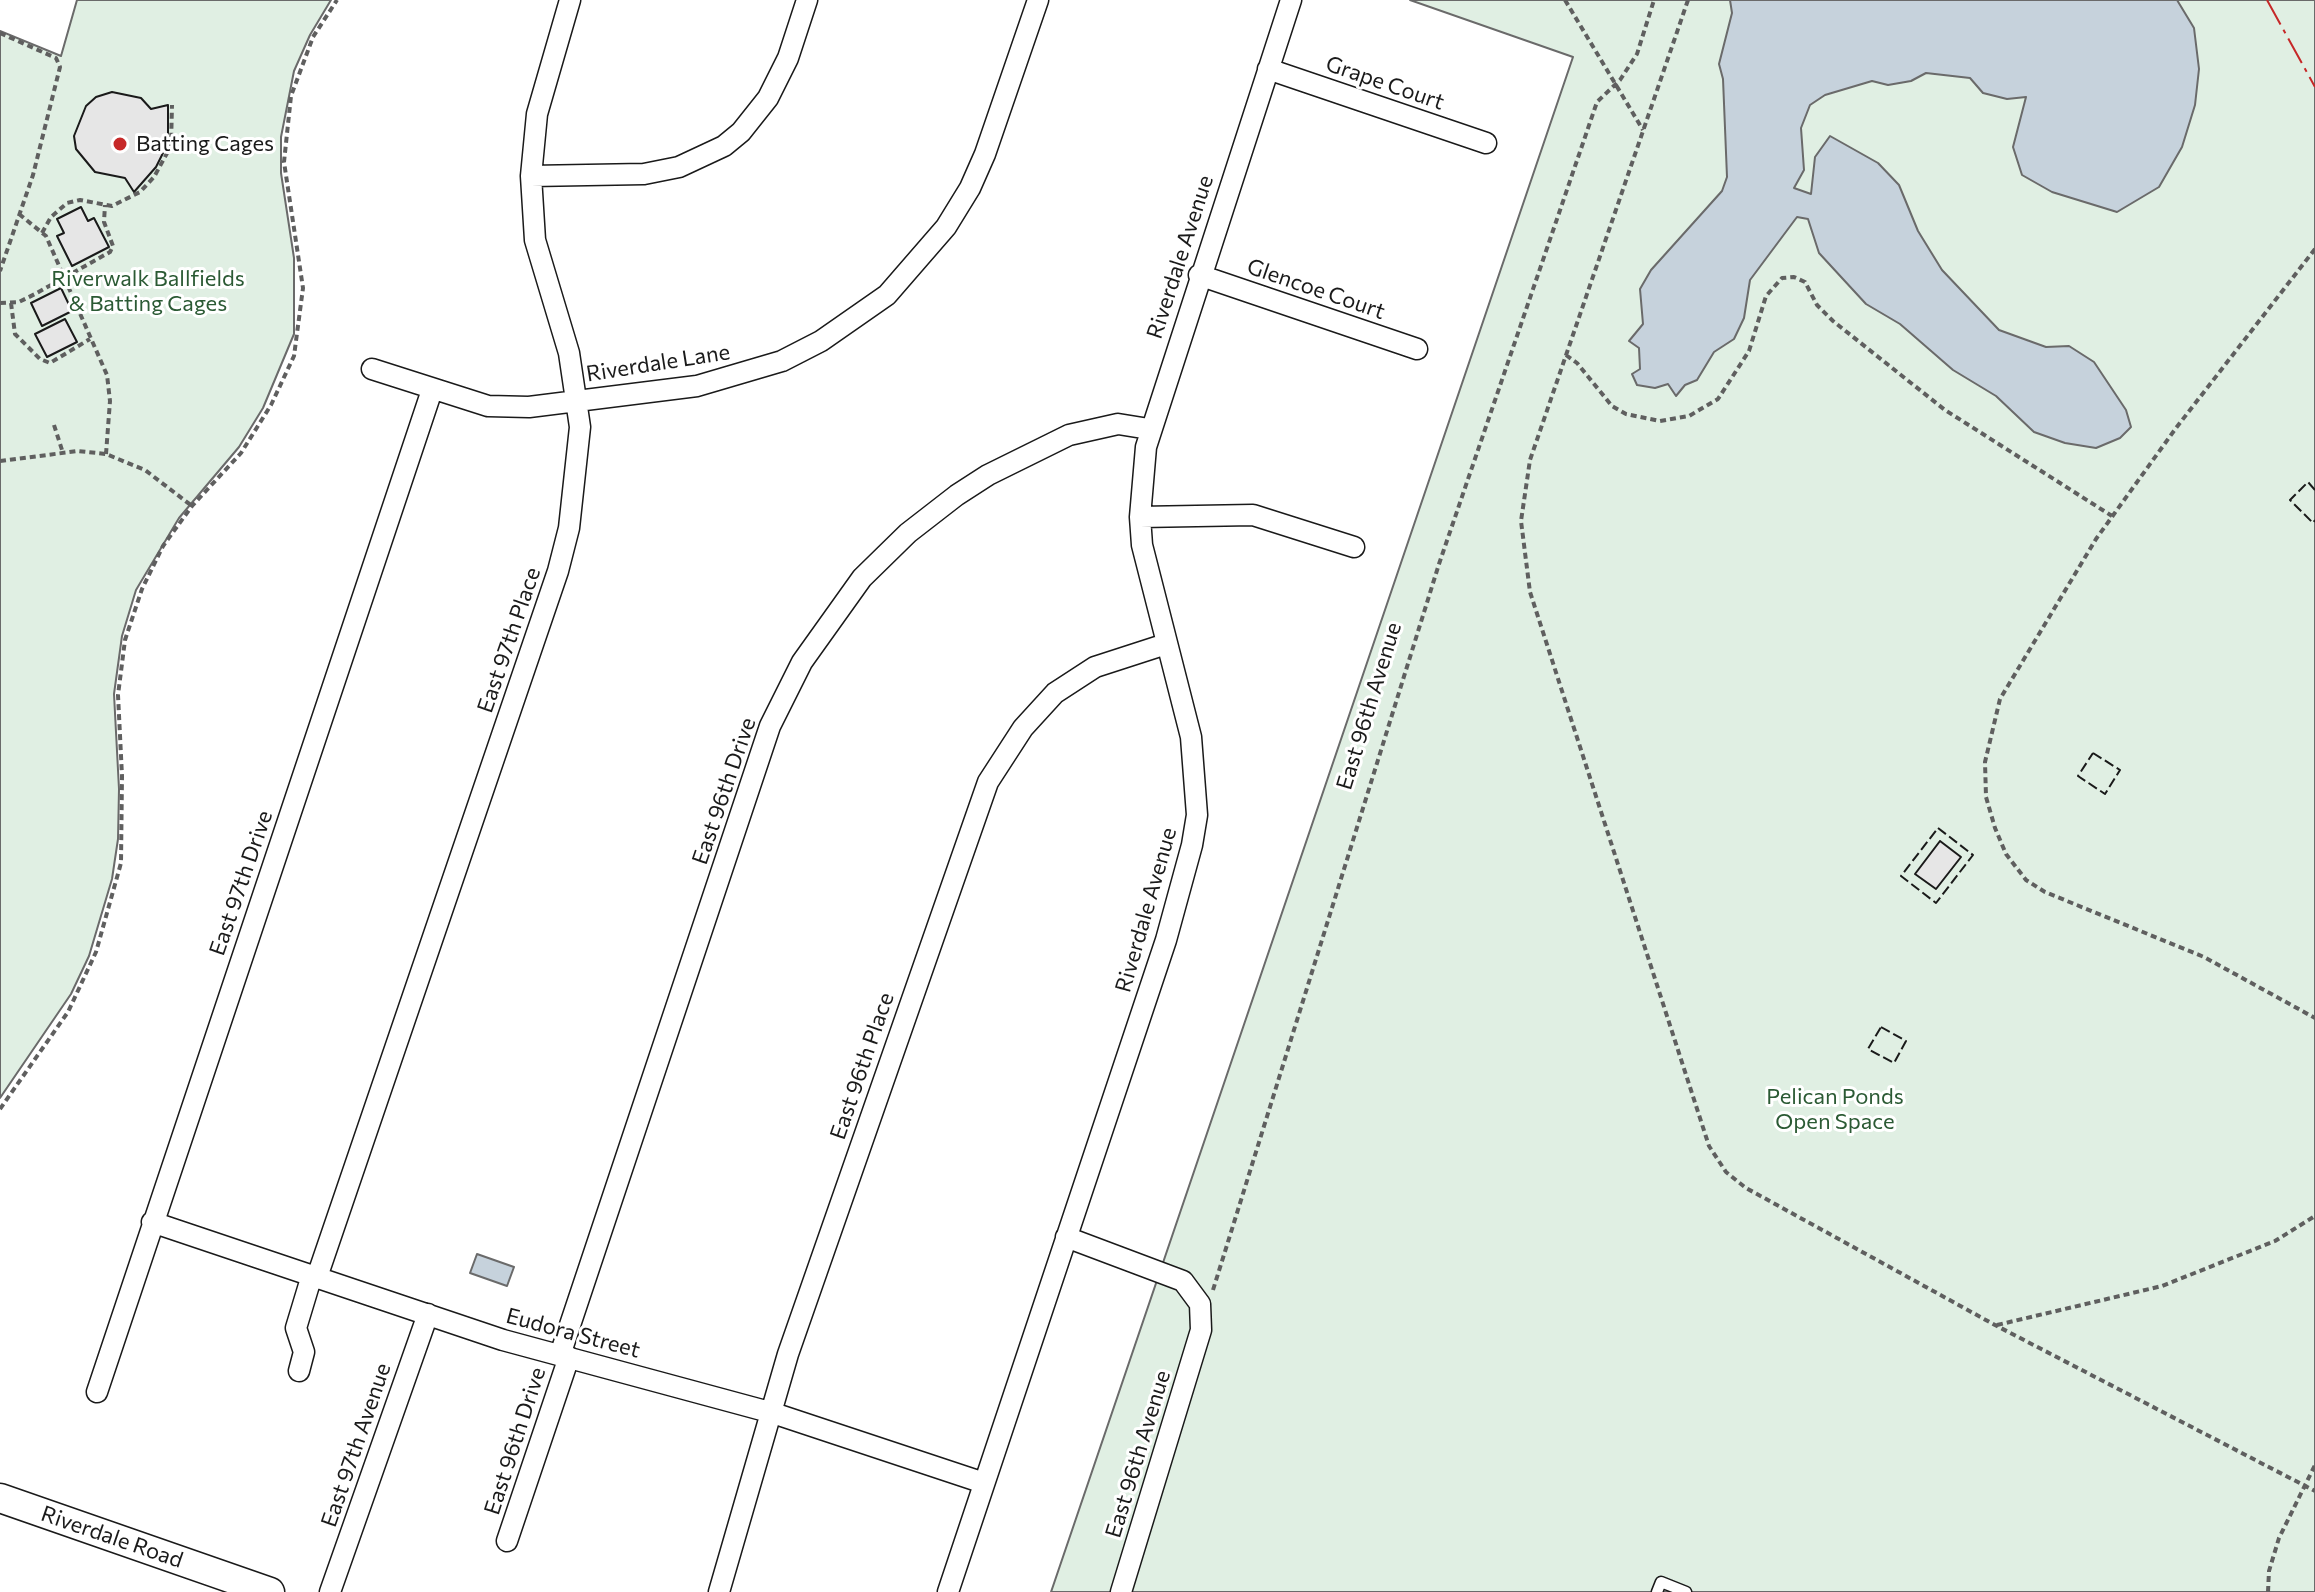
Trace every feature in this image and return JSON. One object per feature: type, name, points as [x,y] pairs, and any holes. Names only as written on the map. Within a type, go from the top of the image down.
[{"type":"street","name":"East 97th Place","points":[[299,1371],[304,1352],[296,1328],[558,571],[576,492],[579,456],[577,400],[569,353],[535,240],[531,176],[537,114],[570,0]]},
{"type":"street","points":[[531,176],[644,174],[679,167],[724,146],[741,132],[768,98],[788,58],[807,0]]},
{"type":"street","name":"Riverdale Lane","points":[[372,369],[432,390],[506,408],[697,386],[782,361],[821,341],[887,295],[924,256],[970,188],[1038,0]]},
{"type":"street","name":"Riverdale Avenue","points":[[948,1592],[1166,940],[1192,845],[1197,815],[1191,737],[1146,565],[1140,517],[1149,429],[1291,0]]},
{"type":"street","name":"Grape Court","points":[[1268,69],[1486,143]]},
{"type":"street","name":"Glencoe Court","points":[[1199,275],[1417,349]]},
{"type":"street","name":"East 97th Drive","points":[[97,1392],[432,390]]},
{"type":"street","name":"East 96th Drive","points":[[507,1541],[564,1356],[770,726],[802,662],[862,578],[908,533],[957,495],[988,475],[1069,435],[1118,424],[1149,429]]},
{"type":"street","points":[[1140,517],[1253,515],[1354,547]]},
{"type":"street","name":"East 96th Place","points":[[719,1592],[788,1354],[988,782],[1023,728],[1055,693],[1095,667],[1166,644]]},
{"type":"street","name":"Eudora Street","points":[[152,1222],[503,1340],[773,1413],[984,1483]]},
{"type":"street","points":[[1066,1237],[1183,1281],[1200,1304],[1201,1330]]},
{"type":"street","name":"East 97th Avenue","points":[[330,1592],[428,1314]]},
{"type":"street","name":"East 96th Avenue","points":[[1121,1592],[1201,1330]]},
{"type":"street","name":"Riverdale Road","points":[[0,1498],[270,1592]]},
{"type":"lane","points":[[1657,1592],[1661,1582],[1686,1592]]},
{"type":"path","points":[[0,1109],[68,1012],[96,952],[121,863],[118,695],[125,640],[158,557],[192,506],[241,453],[271,405],[294,356],[303,288],[284,162],[291,96],[313,37],[337,0]]},
{"type":"path","points":[[1565,0],[1643,130]]},
{"type":"path","points":[[1616,84],[1637,54],[1654,0]]},
{"type":"path","points":[[1688,0],[1530,460],[1521,521],[1530,592],[1709,1146],[1726,1172],[1746,1188],[1995,1325],[2315,1491]]},
{"type":"path","points":[[0,33],[56,58],[60,67],[33,175],[0,269]]},
{"type":"path","name":"East 96th Avenue","points":[[1201,1330],[1439,564],[1597,102],[1616,84]]},
{"type":"path","points":[[42,233],[51,217],[67,203],[80,200],[105,205],[127,202],[154,177],[171,146],[172,105]]},
{"type":"path","points":[[0,303],[11,303],[35,294],[113,246],[104,222],[105,205]]},
{"type":"path","points":[[19,214],[42,233],[107,375],[110,401],[106,454]]},
{"type":"path","points":[[0,243],[8,246]]},
{"type":"path","points":[[2315,249],[2112,516],[2000,699],[1985,762],[1986,797],[1995,828],[2006,854],[2026,880],[2045,892],[2158,935],[2315,1018]]},
{"type":"path","points":[[1565,355],[1577,363],[1612,406],[1626,414],[1660,421],[1689,416],[1718,399],[1753,343],[1766,296],[1782,278],[1794,277],[1805,282],[1817,305],[1843,330],[1945,410],[2112,516]]},
{"type":"path","points":[[11,303],[15,334],[30,353],[50,363],[90,339]]},
{"type":"path","points":[[41,368],[44,360]]},
{"type":"path","points":[[54,425],[63,453]]},
{"type":"path","points":[[0,461],[63,453],[106,454],[145,470],[192,506]]},
{"type":"path","points":[[1995,1325],[2162,1286],[2275,1241],[2315,1216]]},
{"type":"path","points":[[2268,1592],[2269,1571],[2279,1538],[2315,1465]]},
{"type":"green space","name":"Riverwalk Ballfields & Batting Cages","points":[[77,0],[331,0],[310,35],[294,71],[281,137],[281,173],[294,258],[294,334],[263,408],[239,447],[179,518],[136,590],[122,636],[114,694],[119,789],[118,839],[112,879],[89,956],[71,994],[0,1098],[0,31],[61,56]]},
{"type":"green space","name":"Pelican Ponds Open Space","points":[[1410,0],[2315,0],[2315,1592],[1051,1592],[1573,57]]},
{"type":"shaded area","points":[[1730,0],[2177,0],[2194,28],[2199,69],[2195,105],[2182,147],[2159,187],[2117,212],[2052,192],[2022,175],[2013,147],[2026,97],[2007,99],[1983,93],[1970,78],[1926,73],[1911,81],[1888,85],[1872,81],[1825,95],[1810,105],[1801,128],[1804,170],[1794,188],[1811,194],[1815,157],[1830,136],[1878,163],[1899,185],[1918,231],[1942,270],[1999,330],[2046,347],[2069,346],[2094,362],[2126,410],[2131,427],[2120,438],[2096,448],[2065,443],[2034,432],[1996,396],[1953,370],[1900,324],[1866,304],[1819,253],[1808,219],[1797,217],[1750,280],[1744,318],[1734,339],[1714,352],[1697,380],[1685,385],[1676,396],[1668,384],[1655,388],[1637,385],[1632,374],[1640,369],[1639,348],[1629,341],[1643,324],[1640,289],[1651,270],[1722,191],[1727,177],[1723,79],[1719,64],[1732,13]]},
{"type":"shaded area","points":[[477,1254],[514,1267],[507,1286],[470,1273]]},
{"type":"building","name":"Batting Cages","points":[[112,92],[141,98],[151,109],[168,105],[168,138],[163,153],[156,167],[134,192],[125,178],[95,172],[76,149],[74,136],[86,106],[96,97]]},
{"type":"building","points":[[81,207],[88,221],[94,218],[109,247],[72,266],[57,236],[64,233],[57,219]]},
{"type":"building","points":[[61,288],[72,311],[42,326],[31,303]]},
{"type":"building","points":[[65,319],[77,342],[47,357],[35,334]]},
{"type":"building","points":[[1940,841],[1961,857],[1936,889],[1915,874]]},
{"type":"fence","points":[[2315,490],[2308,482],[2290,500],[2313,523],[2315,520]]},
{"type":"fence","points":[[2093,753],[2120,770],[2105,794],[2078,776],[2093,753]]},
{"type":"fence","points":[[1938,828],[1973,855],[1936,903],[1901,876],[1938,828]]},
{"type":"fence","points":[[1881,1027],[1906,1041],[1894,1063],[1868,1049],[1881,1027]]},
{"type":"power","points":[[2267,0],[2315,87]]},
{"type":"place","name":"Batting Cages","points":[[120,144]]}]
